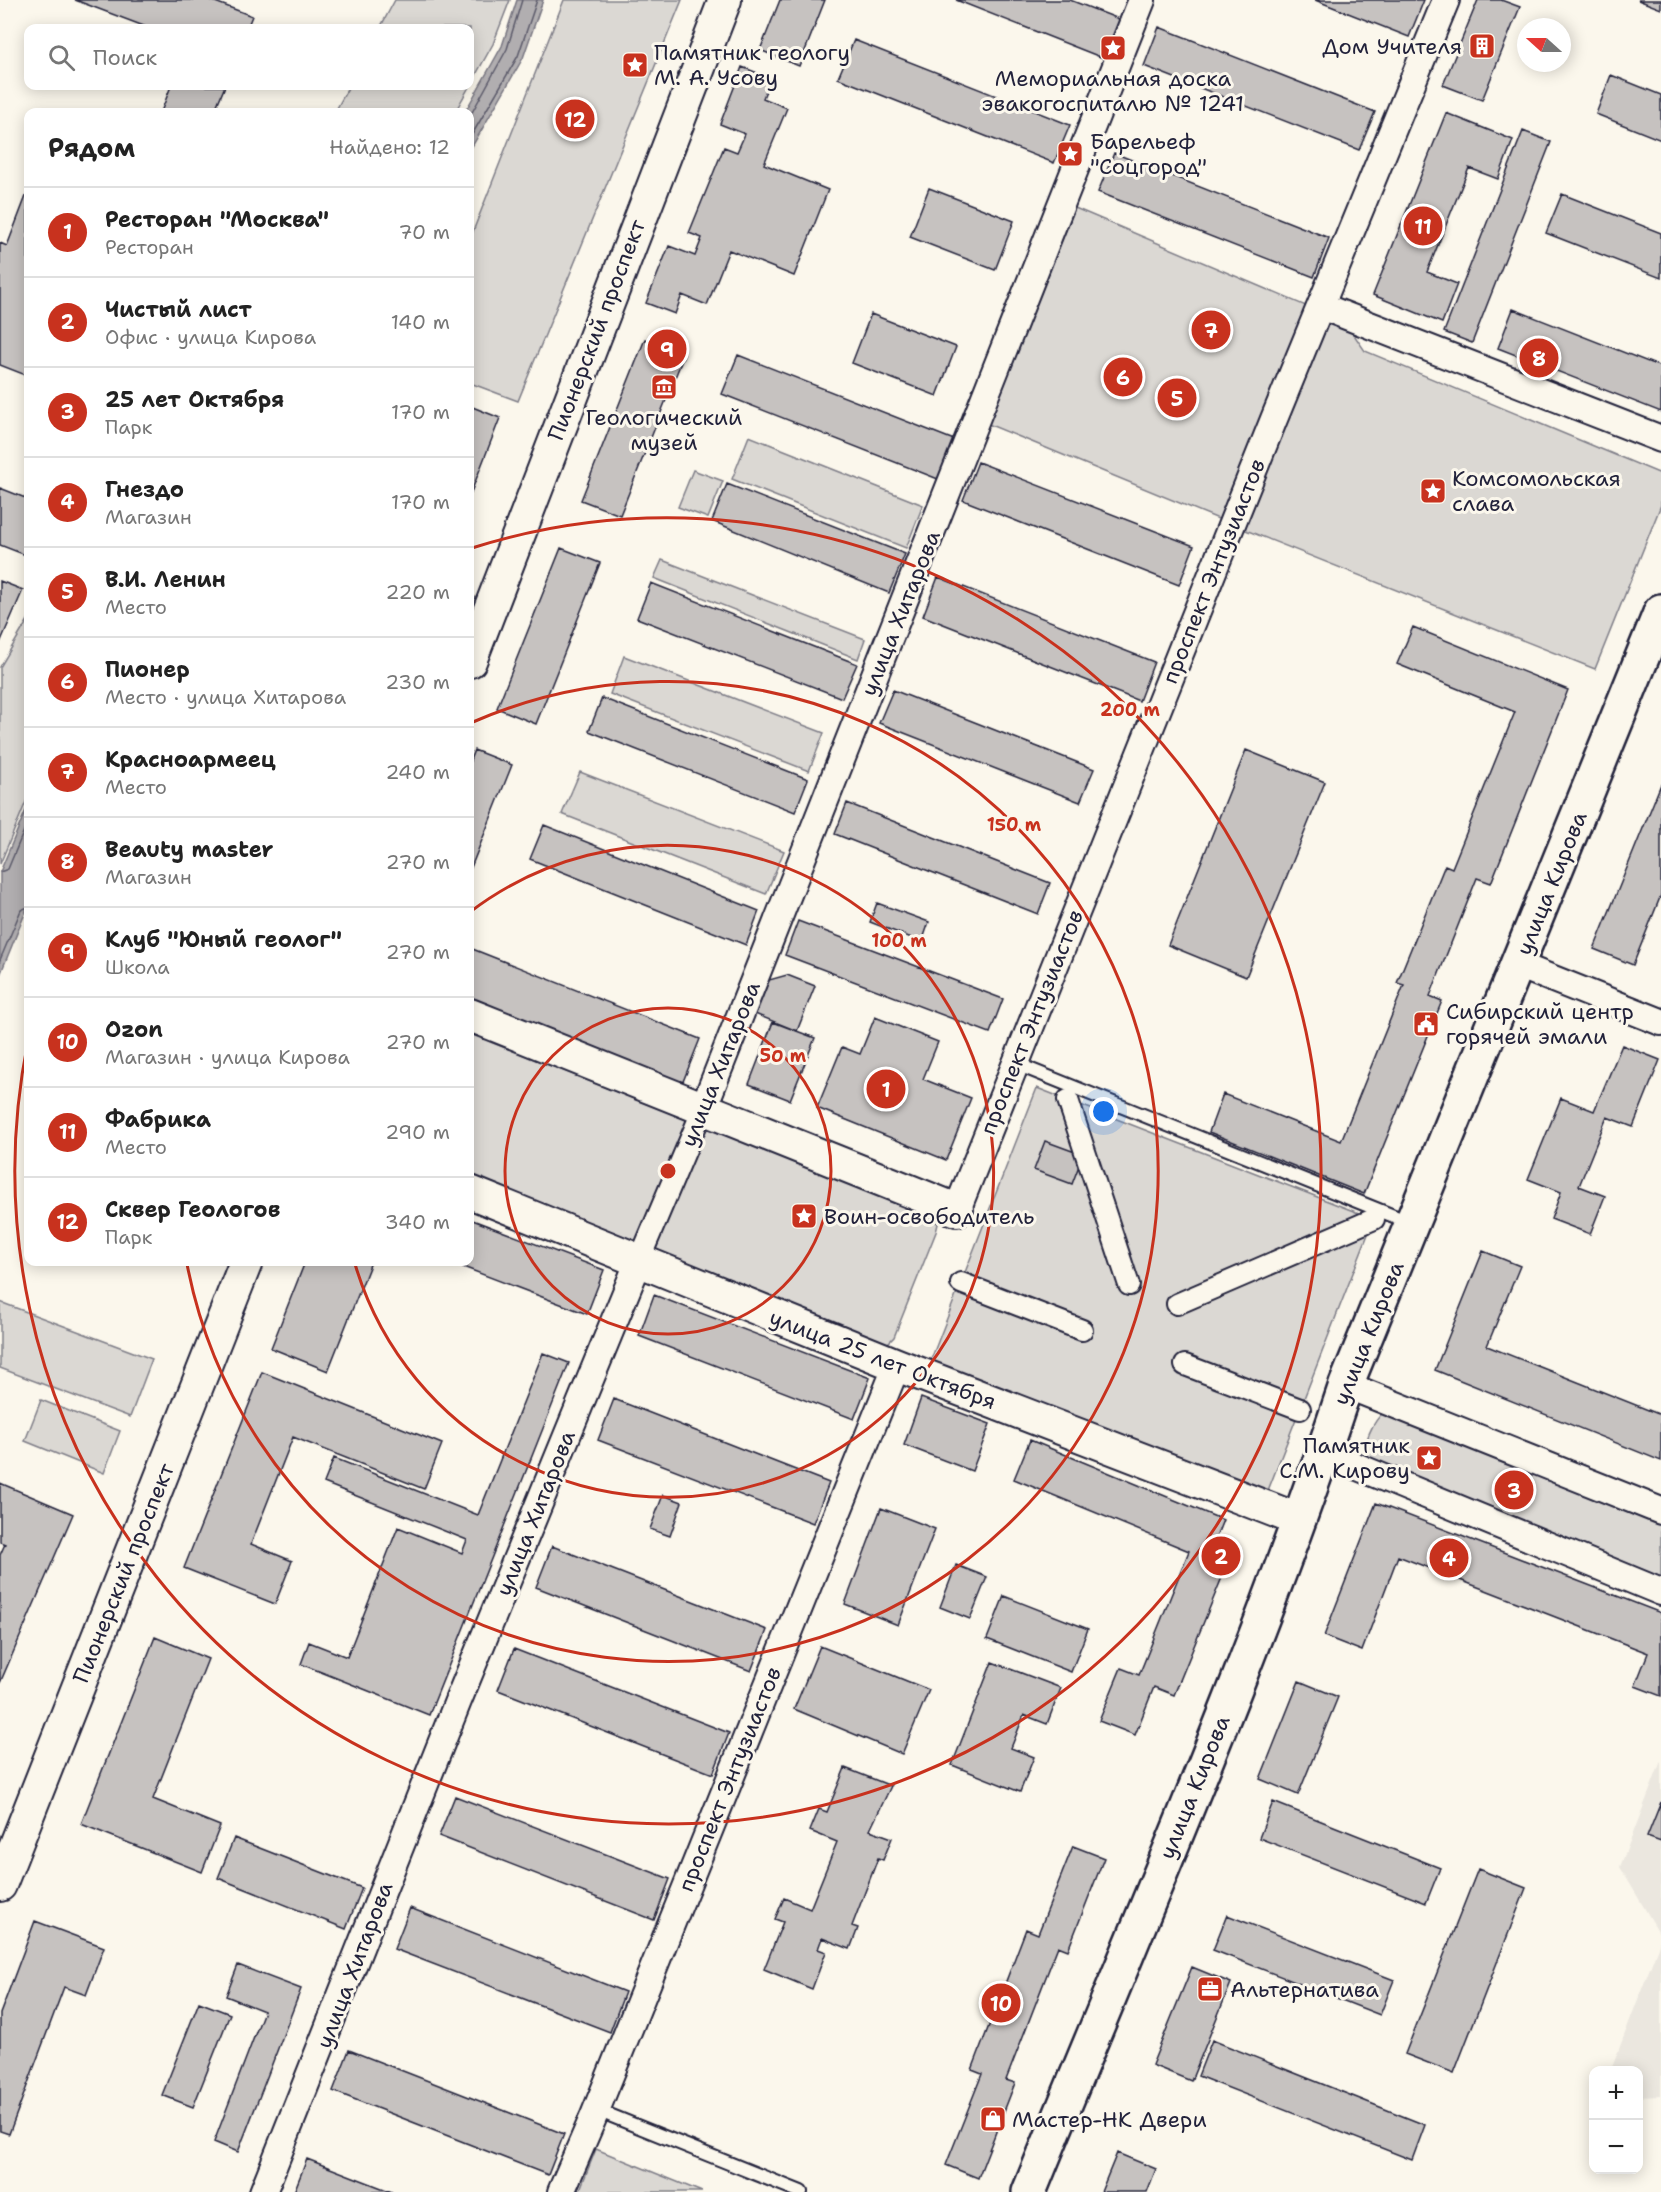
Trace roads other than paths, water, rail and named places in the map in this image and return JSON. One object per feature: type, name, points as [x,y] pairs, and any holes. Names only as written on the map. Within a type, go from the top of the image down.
[{"type":"main road","name":"улица Кирова","points":[[1029,2192],[1299,1520],[1346,1385],[1661,611]]},
{"type":"street","name":"Пионерский проспект","points":[[474,651],[725,0]]},
{"type":"street","name":"улица Хитарова","points":[[263,2192],[458,1701],[703,1110],[1142,0]]},
{"type":"street","name":"проспект Энтузиастов","points":[[957,1210],[1014,1063],[1446,0]]},
{"type":"street","points":[[1321,306],[1661,439]]},
{"type":"street","points":[[1518,965],[1661,1022]]},
{"type":"street","points":[[474,1017],[957,1210]]},
{"type":"street","points":[[1068,1100],[1129,1285]]},
{"type":"street","name":"улица 25 лет Октября","points":[[474,1194],[638,1263],[1299,1520]]},
{"type":"street","points":[[1177,1304],[1374,1219]]},
{"type":"street","name":"Пионерский проспект","points":[[0,1885],[244,1266]]},
{"type":"street","points":[[961,1283],[1082,1330]]},
{"type":"street","name":"проспект Энтузиастов","points":[[561,2192],[597,2110],[897,1365]]},
{"type":"street","points":[[1185,1365],[1300,1409]]},
{"type":"street","points":[[1346,1385],[1661,1511]]},
{"type":"street","points":[[1323,1453],[1661,1592]]},
{"type":"lane","points":[[1014,1063],[1412,1223]]},
{"type":"lane","points":[[597,2110],[801,2192]]},
{"type":"water","points":[[517,0],[543,0],[523,58],[474,143],[474,108],[467,108],[502,46]]},
{"type":"water","points":[[24,815],[24,916],[0,975],[0,872]]},
{"type":"place","name":"Дом Учителя","points":[[1482,46]]},
{"type":"place","name":"Мемориальная доска эвакогоспиталю № 1241","points":[[1113,48]]},
{"type":"place","name":"Памятник геологу М. А. Усову","points":[[635,65]]},
{"type":"place","name":"Сквер Геологов","points":[[575,119]]},
{"type":"place","name":"Барельеф \"Соцгород\"","points":[[1070,154]]},
{"type":"place","name":"Фабрика","points":[[1423,226]]},
{"type":"place","name":"Красноармеец","points":[[1211,330]]},
{"type":"place","name":"Клуб \"Юный геолог\"","points":[[667,349]]},
{"type":"place","name":"Beauty master","points":[[1539,358]]},
{"type":"place","name":"Пионер","points":[[1123,377]]},
{"type":"place","name":"Геологический музей","points":[[664,387]]},
{"type":"place","name":"В.И. Ленин","points":[[1177,398]]},
{"type":"place","name":"Комсомольская слава","points":[[1433,491]]},
{"type":"place","name":"Сибирский центр горячей эмали","points":[[1426,1024]]},
{"type":"place","name":"Ресторан \"Москва\"","points":[[886,1089]]},
{"type":"place","name":"Воин-освободитель","points":[[804,1216]]},
{"type":"place","name":"Памятник С.М. Кирову","points":[[1429,1458]]},
{"type":"place","name":"25 лет Октября","points":[[1514,1490]]},
{"type":"place","name":"Чистый лист","points":[[1221,1556]]},
{"type":"place","name":"Гнездо","points":[[1449,1558]]},
{"type":"place","name":"Альтернатива","points":[[1210,1989]]},
{"type":"place","name":"Ozon","points":[[1001,2003]]},
{"type":"place","name":"Мастер-НК Двери","points":[[993,2119]]}]
